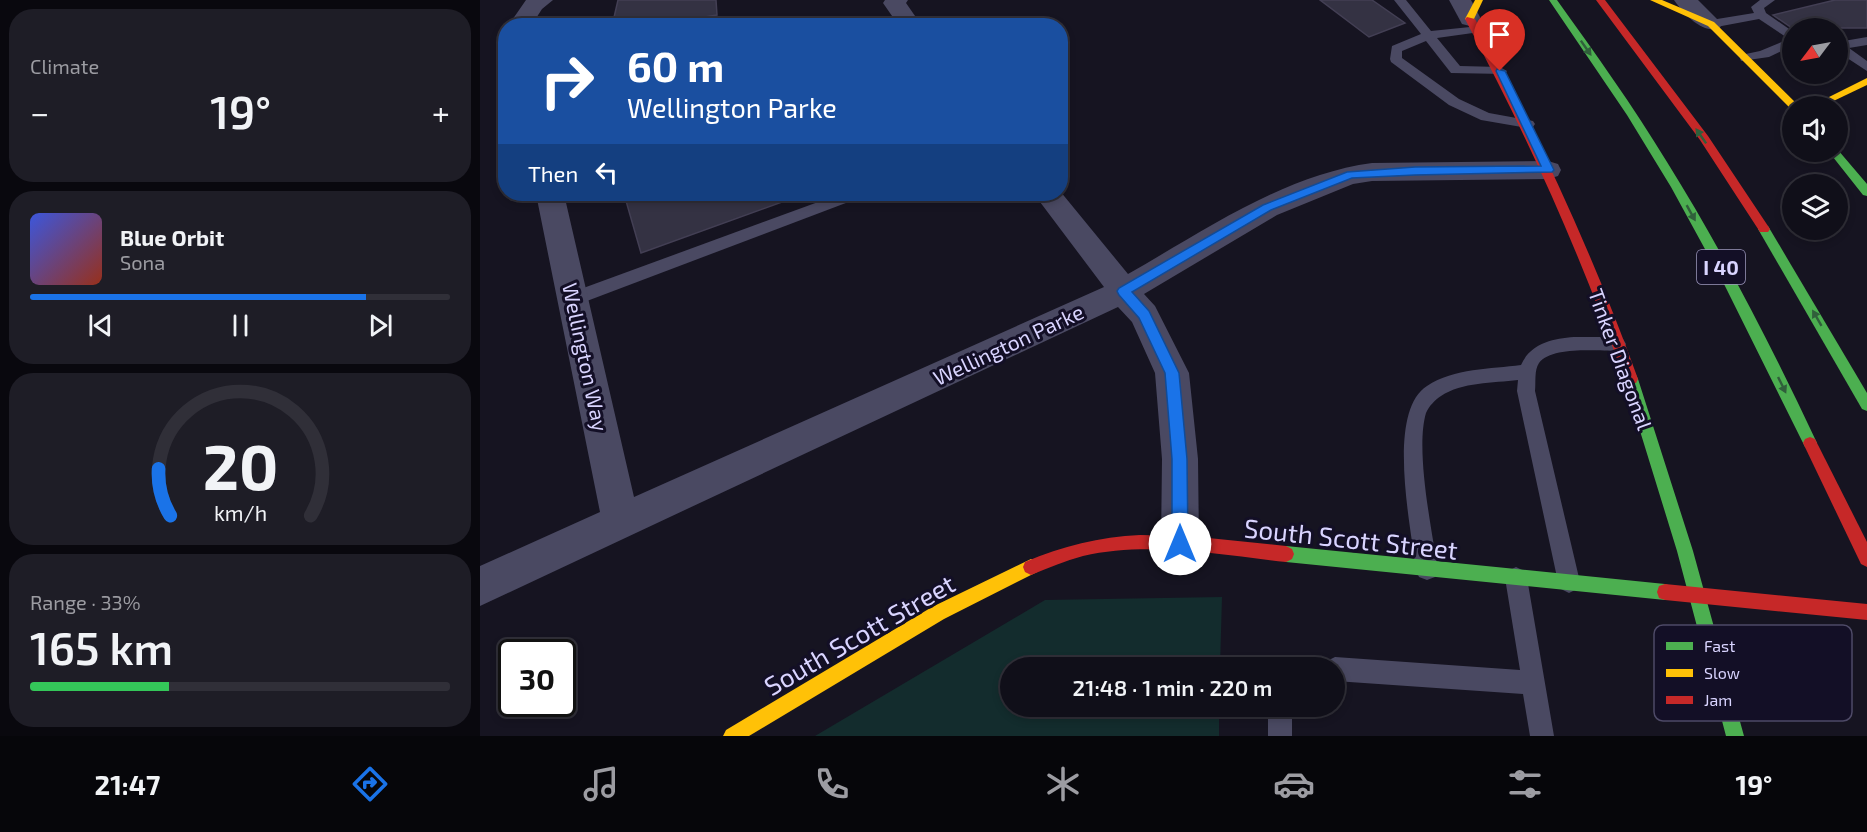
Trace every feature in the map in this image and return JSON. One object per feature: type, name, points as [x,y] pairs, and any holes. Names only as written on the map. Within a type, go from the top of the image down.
[{"type":"main road","name":"I 40","points":[[1553,0],[1622,99],[1676,186],[1735,291],[1867,559]]},
{"type":"main road","name":"I 40","points":[[1600,0],[1674,97],[1735,184],[1803,292],[1867,405]]},
{"type":"main road","points":[[1654,0],[1711,24],[1784,96]]},
{"type":"main road","name":"Tinker Diagonal","points":[[1471,12],[1528,124],[1569,216],[1617,344],[1681,535],[1705,625]]},
{"type":"main road","points":[[1836,96],[1867,81]]},
{"type":"main road","points":[[1842,162],[1867,192]]},
{"type":"main road","name":"South Scott Street","points":[[732,736],[938,613],[1026,569],[1090,547],[1121,543],[1180,544],[1867,612]]},
{"type":"main road","name":"Tinker Diagonal","points":[[1731,721],[1735,736]]},
{"type":"street","points":[[524,18],[534,4],[542,0]]},
{"type":"street","points":[[897,0],[894,3],[905,18]]},
{"type":"street","points":[[1685,0],[1711,24]]},
{"type":"street","name":"Wellington Parke","points":[[480,586],[1123,291],[1267,208],[1351,175],[1415,171],[1548,170]]},
{"type":"street","name":"Wellington Way","points":[[552,201],[621,521]]},
{"type":"street","points":[[1054,201],[1144,315],[1172,373],[1180,459],[1180,544]]},
{"type":"lane","points":[[1400,0],[1456,70],[1500,71]]},
{"type":"lane","points":[[1769,0],[1757,7],[1761,15],[1782,29]]},
{"type":"lane","points":[[1471,12],[1429,35],[1396,49],[1396,59],[1454,102],[1486,117],[1528,124]]},
{"type":"lane","points":[[1711,24],[1761,15]]},
{"type":"lane","points":[[1867,40],[1838,46],[1867,67]]},
{"type":"lane","points":[[1746,58],[1782,46]]},
{"type":"lane","points":[[573,299],[835,201]]},
{"type":"lane","points":[[1569,582],[1526,391],[1527,371],[1535,356],[1552,348],[1579,344],[1617,344]]},
{"type":"lane","points":[[1427,570],[1414,440],[1416,416],[1422,401],[1436,390],[1457,382],[1527,371]]},
{"type":"lane","points":[[1516,578],[1542,736]]},
{"type":"lane","points":[[1345,670],[1534,683]]},
{"type":"lane","points":[[1280,717],[1280,736]]},
{"type":"green space","points":[[1222,597],[1220,657],[1000,657],[1000,717],[1219,717],[1219,736],[815,736],[1045,600]]},
{"type":"building","points":[[618,0],[716,0],[717,15],[698,18],[614,18]]},
{"type":"building","points":[[1320,0],[1372,0],[1405,23],[1369,37]]},
{"type":"building","points":[[1835,0],[1867,0],[1867,28],[1848,28],[1848,18],[1782,18],[1782,21],[1773,15]]},
{"type":"building","points":[[626,201],[785,201],[641,253]]},
{"type":"traffic: fast","points":[[1553,0],[1632,115],[1695,218],[1810,443]]},
{"type":"traffic: fast","points":[[1842,162],[1867,192]]},
{"type":"traffic: fast","points":[[1764,229],[1867,405]]},
{"type":"traffic: fast","points":[[1631,379],[1685,551],[1705,625]]},
{"type":"traffic: fast","points":[[1286,554],[1665,592]]},
{"type":"traffic: fast","points":[[1731,721],[1735,736]]},
{"type":"traffic: slow","points":[[1470,19],[1479,0]]},
{"type":"traffic: slow","points":[[1654,0],[1711,24]]},
{"type":"traffic: slow","points":[[1711,24],[1784,96]]},
{"type":"traffic: slow","points":[[1836,96],[1867,81]]},
{"type":"traffic: slow","points":[[732,736],[938,613],[1031,567]]},
{"type":"traffic: jam","points":[[1600,0],[1704,138],[1764,229]]},
{"type":"traffic: jam","points":[[1470,19],[1516,106],[1558,195],[1597,286],[1631,379]]},
{"type":"traffic: jam","points":[[1810,443],[1867,559]]},
{"type":"traffic: jam","points":[[1031,567],[1084,548],[1140,542],[1189,544],[1286,554]]},
{"type":"traffic: jam","points":[[1665,592],[1867,612]]},
{"type":"route","points":[[1180,544],[1180,459],[1172,373],[1144,315],[1123,291],[1267,208],[1351,175],[1372,172],[1548,170],[1532,132],[1500,71]]}]
